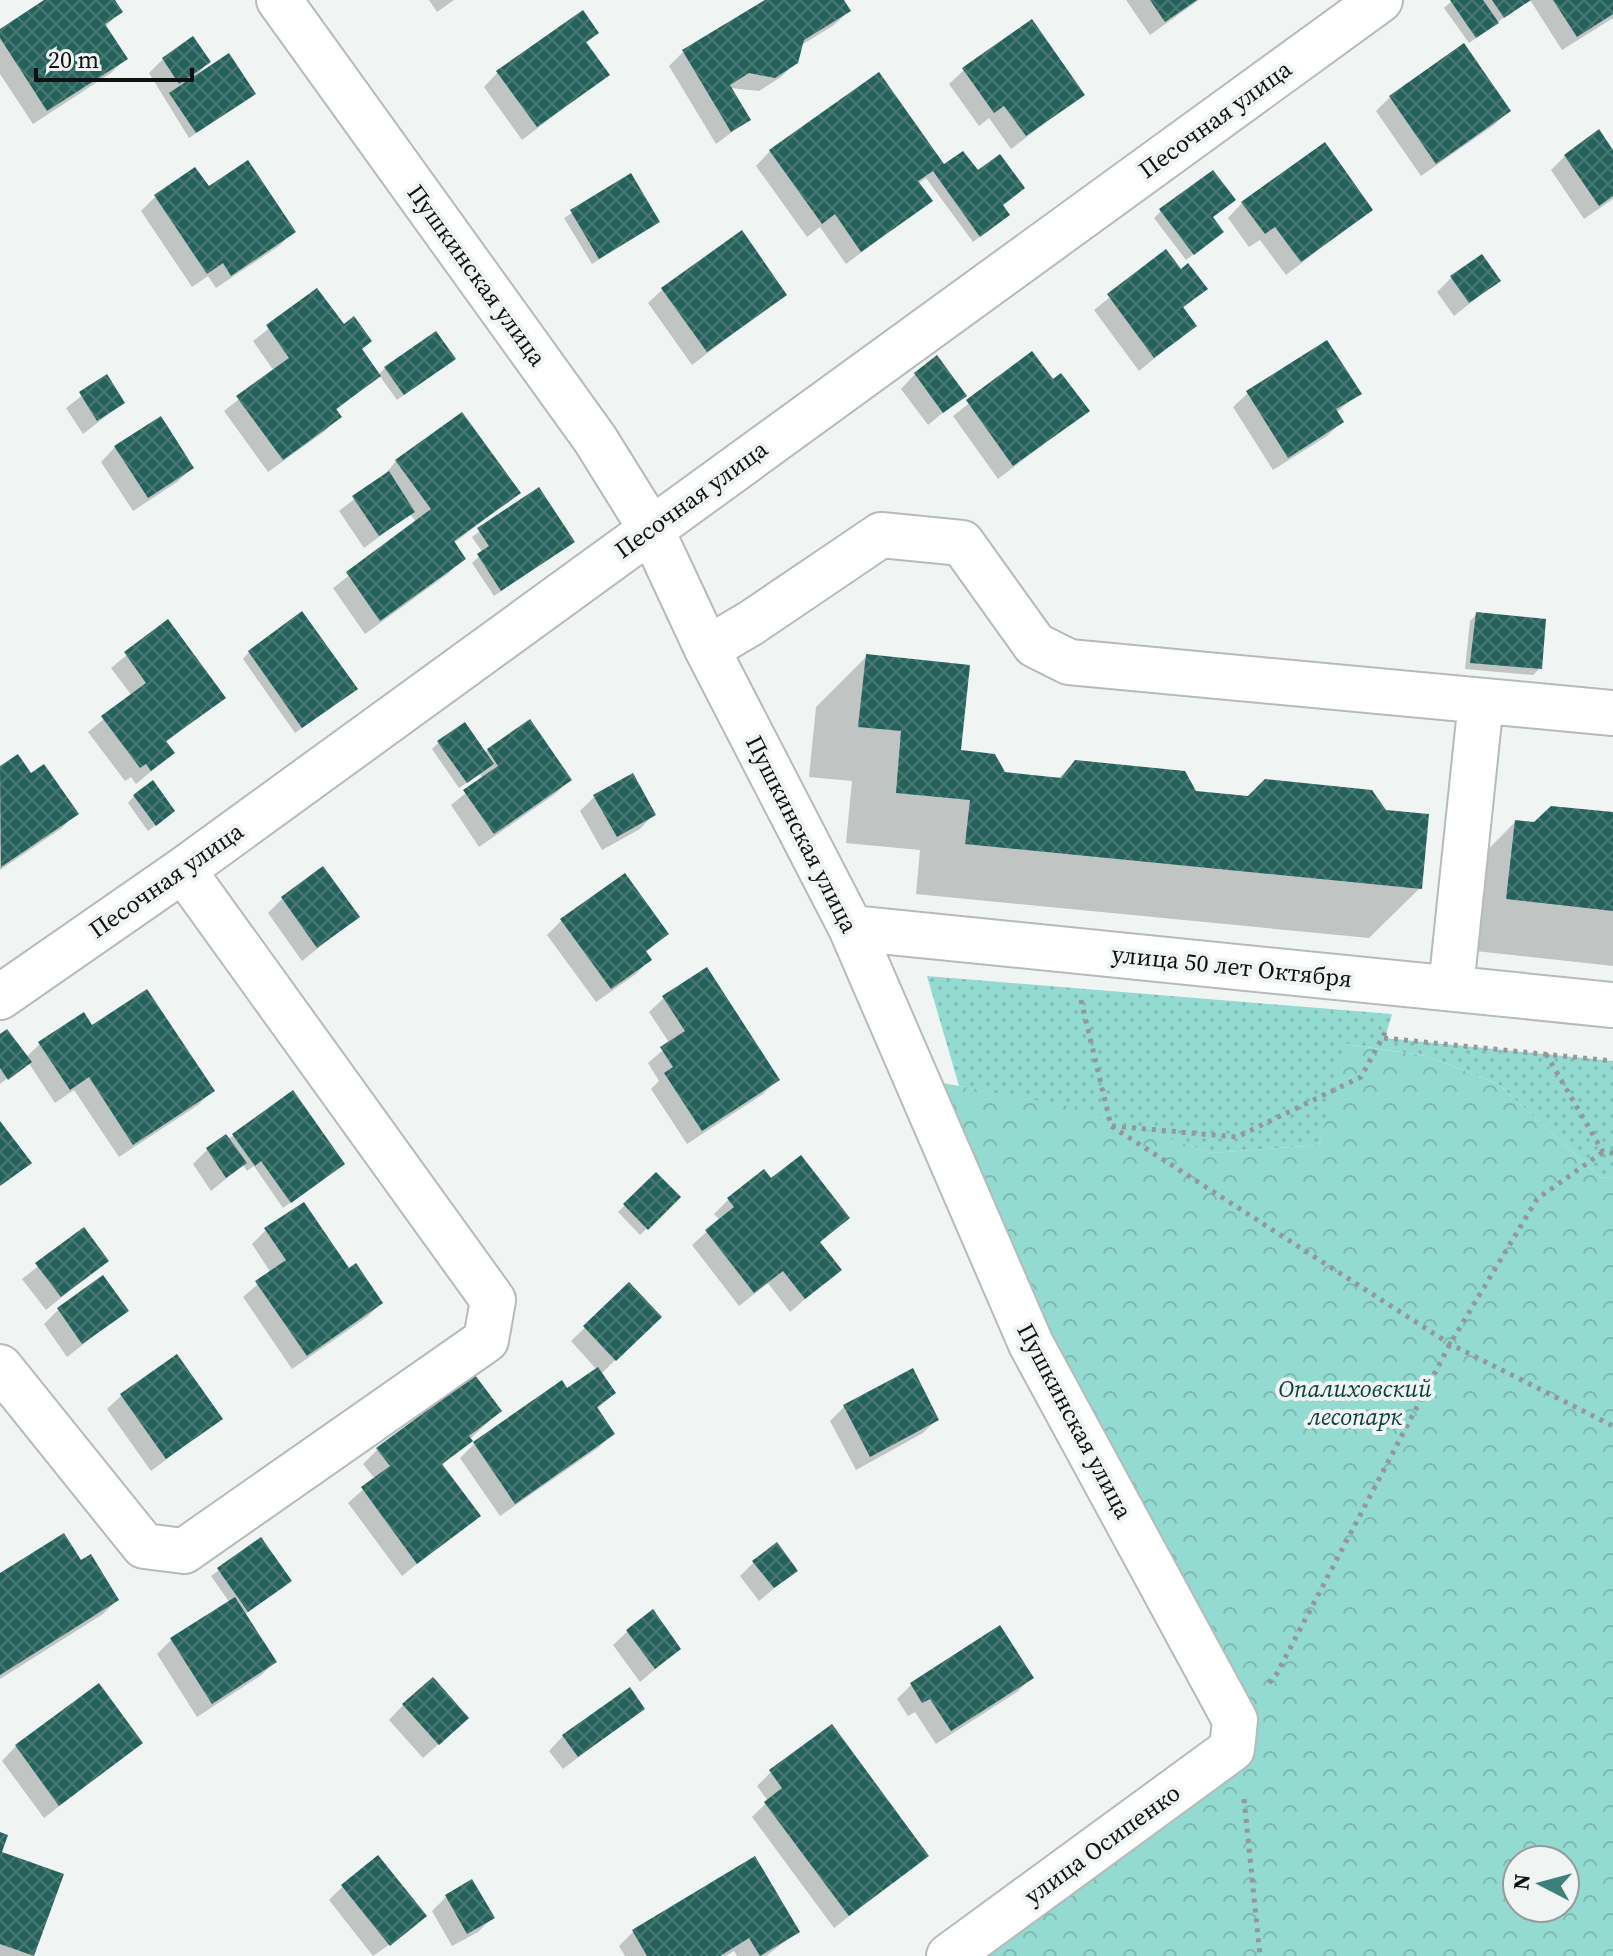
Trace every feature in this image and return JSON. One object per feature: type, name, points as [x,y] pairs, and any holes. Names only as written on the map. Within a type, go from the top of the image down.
[{"type":"street","name":"Пушкинская улица","points":[[279,0],[595,439],[651,529],[707,649],[851,928],[1031,1344],[1235,1720]]},
{"type":"street","name":"Песочная улица","points":[[0,997],[183,870],[1380,0]]},
{"type":"street","points":[[707,649],[881,535],[962,543],[1035,645],[1069,662],[1613,713]]},
{"type":"street","points":[[1451,988],[1481,701]]},
{"type":"street","points":[[0,1367],[144,1546],[184,1551],[486,1340],[493,1300],[183,870]]},
{"type":"street","name":"улица 50 лет Октября","points":[[851,928],[1613,1005]]},
{"type":"street","name":"улица Осипенко","points":[[949,1956],[1232,1749],[1235,1720]]},
{"type":"path","points":[[1069,950],[1111,1126],[1450,1344],[1613,1426]]},
{"type":"path","points":[[1503,993],[1546,1054],[1603,1152]]},
{"type":"path","points":[[1111,1126],[1237,1137],[1361,1077],[1384,1038],[1613,1061]]},
{"type":"path","points":[[1235,1720],[1276,1675],[1450,1344],[1537,1199],[1603,1152],[1613,1153]]},
{"type":"path","points":[[1244,1797],[1260,1956]]},
{"type":"green space","points":[[927,976],[1392,1014],[1385,1038],[1613,1061],[1613,1177],[1601,1178],[1498,1084],[1427,1056],[1346,1044],[1319,1145],[1212,1153],[1083,1110],[959,1086]]},
{"type":"green space","name":"Опалиховский лесопарк","points":[[1345,1044],[1427,1056],[1498,1084],[1601,1178],[1613,1177],[1613,1956],[949,1956],[1232,1749],[916,1078],[1083,1109],[1212,1153],[1319,1145]]},
{"type":"building","points":[[44,0],[115,0],[123,12],[105,24],[128,59],[47,111],[0,38],[0,29]]},
{"type":"building","points":[[765,0],[844,0],[851,11],[804,40],[798,63],[775,78],[749,73],[730,85],[751,120],[731,132],[682,50]]},
{"type":"building","points":[[1150,0],[1197,0],[1165,22]]},
{"type":"building","points":[[1450,0],[1483,0],[1499,23],[1476,38]]},
{"type":"building","points":[[1492,0],[1531,0],[1504,18]]},
{"type":"building","points":[[1553,0],[1613,0],[1613,14],[1577,37]]},
{"type":"building","points":[[583,10],[599,33],[586,42],[610,75],[537,127],[496,71]]},
{"type":"building","points":[[1032,19],[1085,95],[1026,136],[1004,106],[994,113],[962,68]]},
{"type":"building","points":[[193,36],[211,62],[179,84],[162,58]]},
{"type":"building","points":[[1464,43],[1511,111],[1436,164],[1389,96]]},
{"type":"building","points":[[229,53],[256,94],[196,133],[169,93]]},
{"type":"building","points":[[879,72],[944,164],[963,151],[978,170],[1000,154],[1025,188],[1003,205],[1010,215],[980,237],[933,171],[918,181],[933,201],[861,252],[835,214],[822,224],[769,150]]},
{"type":"building","points":[[1599,129],[1613,150],[1613,196],[1599,206],[1564,155]]},
{"type":"building","points":[[1325,142],[1373,210],[1301,262],[1275,227],[1265,234],[1241,202]]},
{"type":"building","points":[[248,160],[296,232],[231,276],[223,263],[207,274],[154,195],[195,167],[209,186]]},
{"type":"building","points":[[1213,170],[1236,200],[1213,217],[1224,232],[1194,255],[1159,209]]},
{"type":"building","points":[[631,173],[660,222],[599,259],[570,210]]},
{"type":"building","points":[[742,230],[787,295],[707,352],[661,288]]},
{"type":"building","points":[[1166,249],[1181,269],[1188,263],[1208,289],[1183,307],[1197,326],[1154,358],[1107,294]]},
{"type":"building","points":[[1482,254],[1501,281],[1469,303],[1450,276]]},
{"type":"building","points":[[317,288],[344,324],[354,316],[372,341],[362,349],[381,376],[336,409],[342,417],[283,460],[236,396],[289,358],[266,325]]},
{"type":"building","points":[[436,331],[456,359],[404,395],[384,367]]},
{"type":"building","points":[[1327,340],[1362,394],[1336,409],[1344,422],[1288,458],[1246,391]]},
{"type":"building","points":[[1032,351],[1053,379],[1061,373],[1090,411],[1013,466],[966,400]]},
{"type":"building","points":[[937,355],[967,396],[943,413],[914,373]]},
{"type":"building","points":[[107,374],[125,403],[97,421],[79,392]]},
{"type":"building","points":[[462,412],[521,493],[454,541],[466,559],[380,621],[346,572],[431,509],[395,460]]},
{"type":"building","points":[[161,416],[194,468],[148,498],[114,446]]},
{"type":"building","points":[[389,471],[415,512],[379,536],[352,496]]},
{"type":"building","points":[[539,487],[575,542],[501,591],[477,554],[489,546],[477,528]]},
{"type":"building","points":[[302,611],[358,689],[302,728],[248,651]]},
{"type":"building","points":[[1476,612],[1546,619],[1542,669],[1470,663]]},
{"type":"building","points":[[168,619],[226,698],[166,741],[175,753],[151,771],[146,764],[140,768],[101,716],[146,683],[124,652]]},
{"type":"building","points":[[866,654],[970,665],[961,750],[995,754],[1005,772],[1061,778],[1075,760],[1185,771],[1196,791],[1248,796],[1265,779],[1372,790],[1386,810],[1429,814],[1422,889],[965,844],[970,800],[896,793],[901,731],[858,727]]},
{"type":"building","points":[[530,719],[572,780],[494,834],[463,790],[498,766],[487,749]]},
{"type":"building","points":[[465,722],[494,764],[467,783],[437,741]]},
{"type":"building","points":[[18,754],[31,773],[44,764],[79,814],[1,867],[0,766]]},
{"type":"building","points":[[633,773],[656,815],[617,837],[593,795]]},
{"type":"building","points":[[153,780],[175,811],[156,826],[133,795]]},
{"type":"building","points":[[1551,806],[1613,812],[1613,911],[1506,899],[1515,820],[1534,822]]},
{"type":"building","points":[[323,866],[360,917],[317,948],[281,897]]},
{"type":"building","points":[[625,873],[669,934],[646,951],[652,960],[611,989],[560,919]]},
{"type":"building","points":[[707,967],[780,1080],[702,1131],[664,1073],[673,1067],[660,1047],[685,1031],[662,996]]},
{"type":"building","points":[[147,989],[215,1091],[133,1145],[89,1077],[70,1090],[38,1042],[84,1012],[92,1025]]},
{"type":"building","points":[[7,1029],[32,1062],[8,1080],[0,1068],[0,1034]]},
{"type":"building","points":[[293,1090],[345,1164],[291,1203],[261,1161],[255,1166],[232,1134]]},
{"type":"building","points":[[0,1121],[32,1163],[0,1186]]},
{"type":"building","points":[[226,1134],[247,1163],[226,1178],[206,1148]]},
{"type":"building","points":[[801,1155],[850,1218],[820,1242],[842,1270],[805,1299],[783,1271],[754,1293],[705,1230],[734,1207],[727,1198],[764,1169],[771,1178]]},
{"type":"building","points":[[656,1172],[681,1197],[648,1230],[623,1204]]},
{"type":"building","points":[[304,1202],[349,1268],[356,1263],[383,1303],[307,1356],[255,1281],[286,1260],[264,1228]]},
{"type":"building","points":[[84,1227],[109,1261],[61,1297],[35,1263]]},
{"type":"building","points":[[103,1275],[129,1311],[82,1344],[57,1308]]},
{"type":"building","points":[[629,1282],[662,1317],[616,1361],[583,1326]]},
{"type":"building","points":[[177,1354],[223,1419],[166,1459],[120,1394]]},
{"type":"building","points":[[598,1367],[616,1393],[597,1407],[615,1434],[515,1504],[473,1442],[562,1380],[567,1388]]},
{"type":"building","points":[[913,1368],[939,1420],[870,1457],[843,1405]]},
{"type":"building","points":[[475,1375],[502,1411],[469,1436],[473,1441],[442,1464],[481,1516],[417,1564],[361,1487],[390,1466],[376,1448]]},
{"type":"building","points":[[64,1533],[81,1560],[91,1554],[119,1600],[0,1675],[0,1573]]},
{"type":"building","points":[[261,1537],[292,1581],[248,1612],[217,1568]]},
{"type":"building","points":[[777,1542],[798,1571],[774,1588],[752,1561]]},
{"type":"building","points":[[235,1597],[277,1662],[212,1704],[170,1638]]},
{"type":"building","points":[[653,1609],[681,1649],[655,1669],[626,1630]]},
{"type":"building","points":[[1000,1625],[1034,1678],[951,1731],[930,1699],[922,1703],[910,1683]]},
{"type":"building","points":[[433,1677],[469,1718],[439,1745],[402,1704]]},
{"type":"building","points":[[99,1683],[143,1743],[59,1806],[15,1745]]},
{"type":"building","points":[[630,1687],[645,1709],[578,1757],[562,1735]]},
{"type":"building","points":[[832,1724],[929,1856],[849,1916],[764,1802],[782,1788],[769,1770]]},
{"type":"building","points":[[0,1832],[8,1835],[2,1852],[64,1874],[34,1956],[0,1944]]},
{"type":"building","points":[[378,1855],[427,1916],[390,1946],[341,1885]]},
{"type":"building","points":[[755,1856],[800,1932],[760,1956],[749,1938],[720,1956],[647,1956],[632,1930]]},
{"type":"building","points":[[472,1879],[495,1918],[467,1934],[445,1895]]}]
